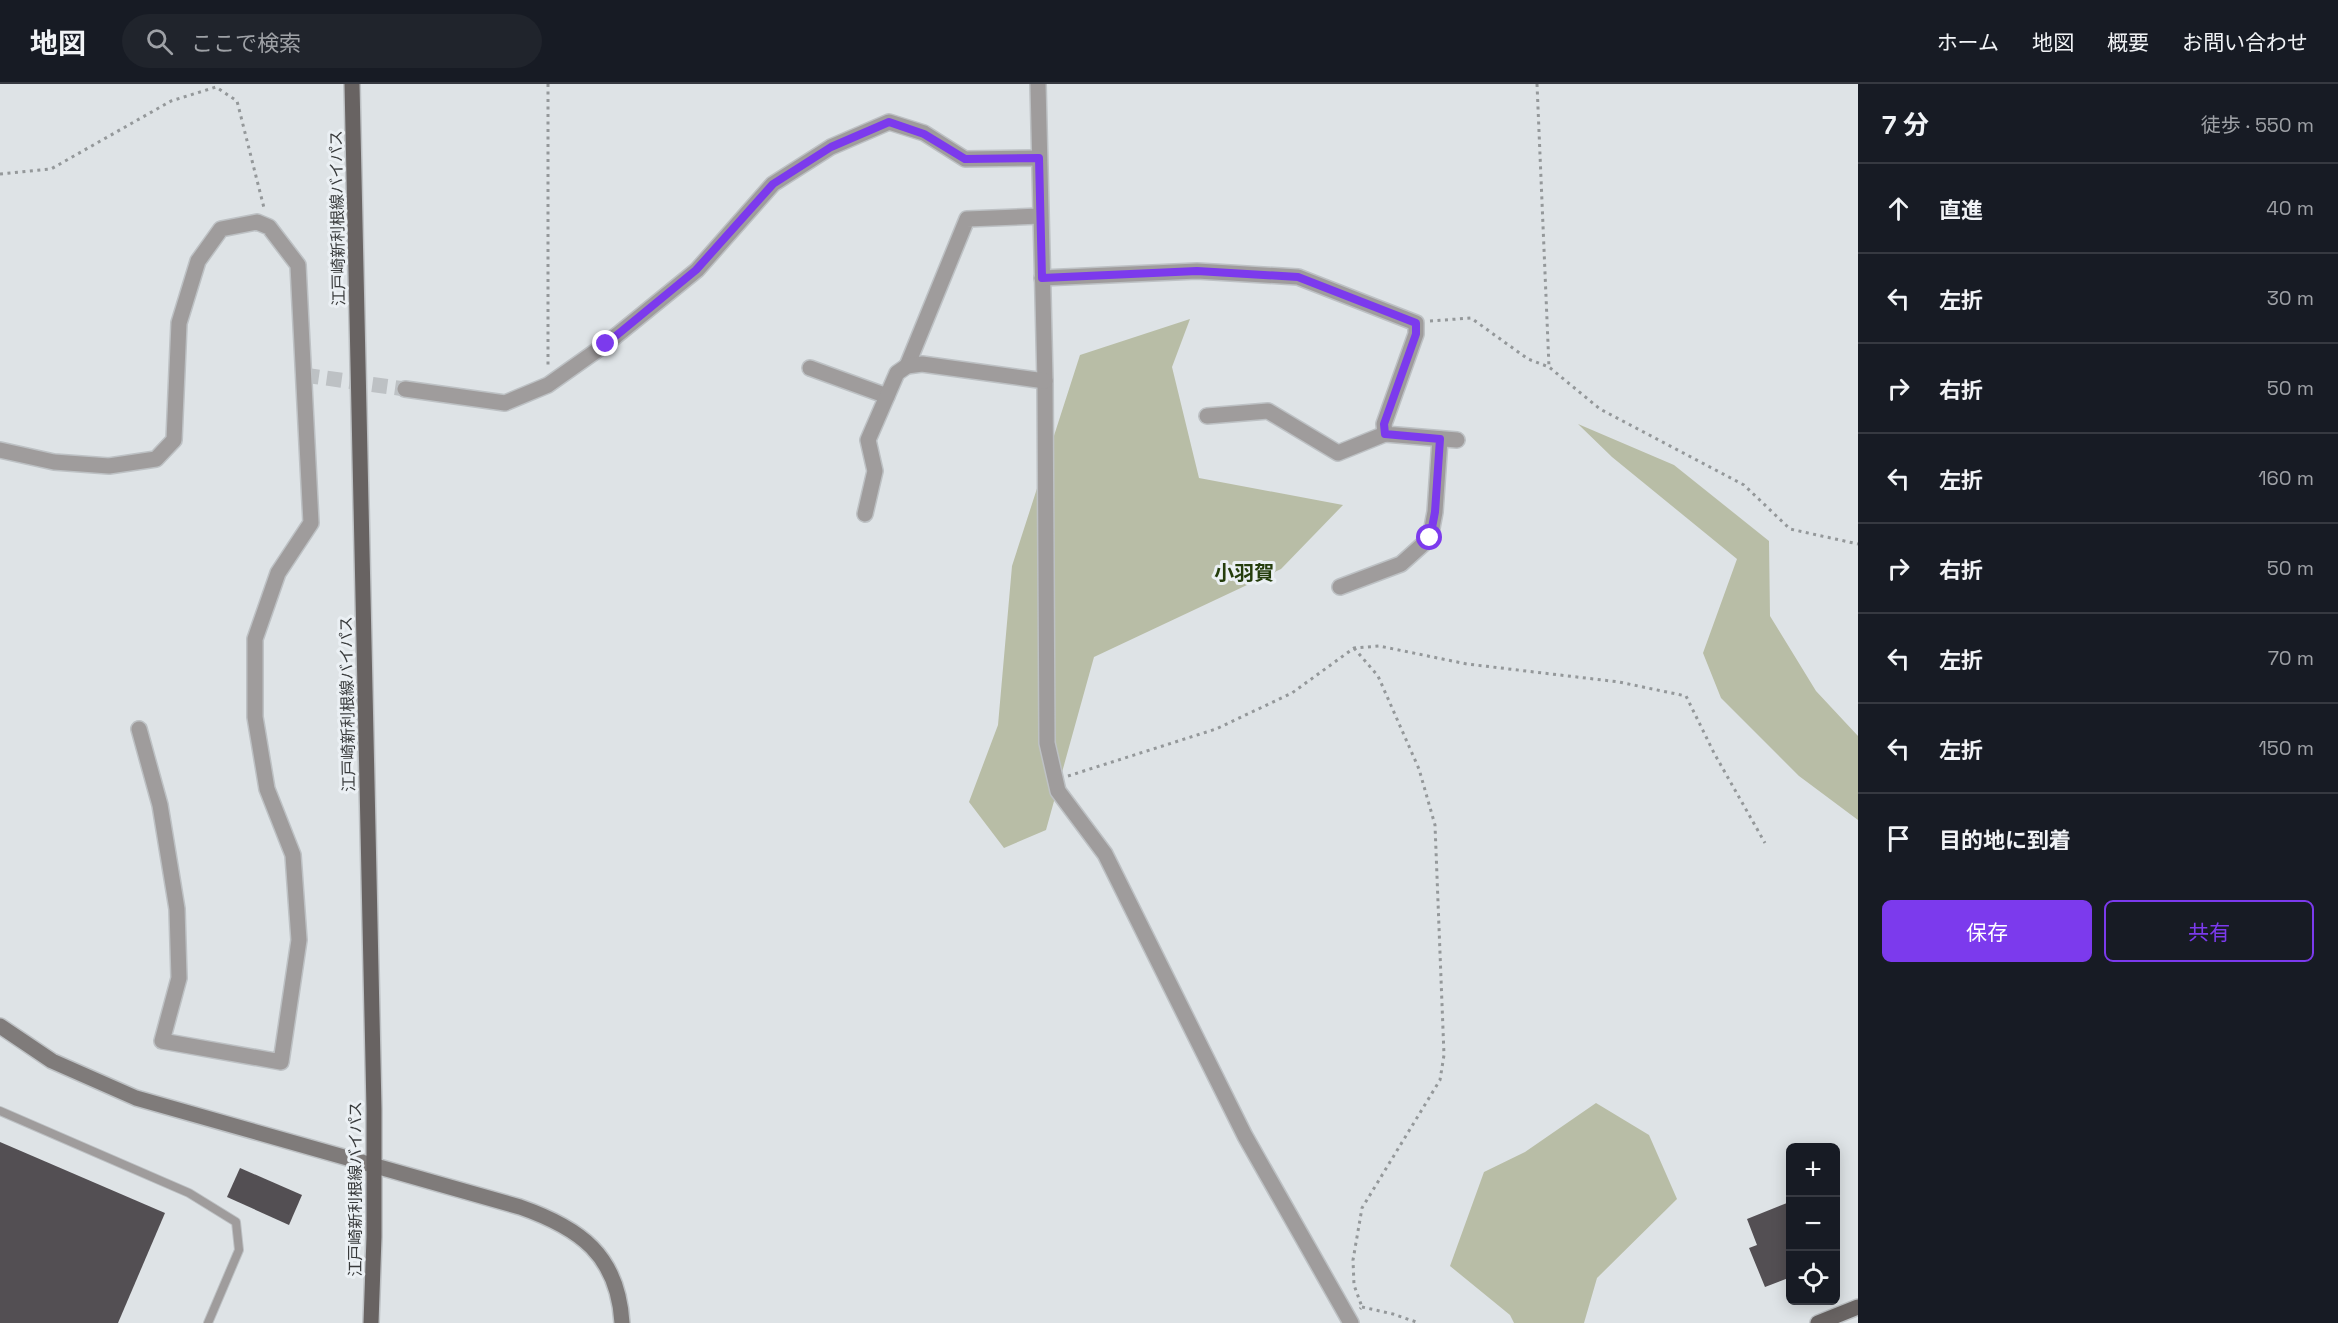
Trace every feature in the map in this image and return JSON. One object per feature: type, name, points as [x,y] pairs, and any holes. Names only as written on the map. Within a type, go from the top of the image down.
[{"type":"main road","name":"江戸崎新利根線バイパス","points":[[352,84],[375,1167],[371,1323]]},
{"type":"main road","points":[[1818,1323],[1858,1307]]},
{"type":"street","points":[[1038,84],[1046,381],[1047,743],[1058,791],[1105,854],[1245,1136],[1350,1321]]},
{"type":"street","points":[[405,389],[505,403],[548,385],[606,344],[696,270],[773,184],[831,147],[889,122],[924,134],[965,159],[1039,158]]},
{"type":"street","points":[[907,366],[968,219],[1040,216]]},
{"type":"street","points":[[0,450],[54,462],[109,466],[156,459],[174,440],[179,323],[198,261],[221,229],[257,222],[269,227],[298,265],[311,524],[278,573],[255,639],[255,717],[267,789],[293,855],[299,940],[281,1062],[162,1041],[179,978],[177,909],[160,806],[139,729]]},
{"type":"street","points":[[1042,278],[1197,271],[1298,277],[1416,323],[1416,334],[1384,424],[1385,434]]},
{"type":"street","points":[[865,514],[875,471],[868,440],[897,373],[907,366],[922,364],[1046,381]]},
{"type":"street","points":[[810,368],[887,396]]},
{"type":"street","points":[[1208,416],[1268,411],[1338,453],[1385,434],[1457,440]]},
{"type":"street","points":[[1341,587],[1401,564],[1430,538],[1435,512],[1440,439]]},
{"type":"street","points":[[0,1026],[52,1061],[136,1098],[553,1218],[579,1234],[599,1256],[615,1283],[622,1323]]},
{"type":"lane","points":[[0,1111],[189,1193],[236,1222],[239,1250],[207,1323]]},
{"type":"path","points":[[548,84],[548,385]]},
{"type":"path","points":[[1537,84],[1549,367]]},
{"type":"path","points":[[0,174],[51,169],[171,101],[216,87],[237,101],[269,227]]},
{"type":"path","points":[[1416,323],[1471,318],[1527,358],[1549,367],[1600,409],[1744,484],[1790,529],[1858,544]]},
{"type":"path","points":[[1056,780],[1216,729],[1292,693],[1354,648],[1379,646],[1467,664],[1619,682],[1686,696],[1714,753],[1765,843]]},
{"type":"path","points":[[1354,648],[1378,676],[1419,769],[1436,825],[1444,1055],[1440,1080],[1362,1208],[1353,1260],[1354,1285],[1362,1307]]},
{"type":"path","points":[[1350,1321],[1362,1307]]},
{"type":"path","points":[[1362,1307],[1419,1323]]},
{"type":"green space","points":[[1190,319],[1172,367],[1199,478],[1343,505],[1281,569],[1094,657],[1046,830],[1004,848],[969,802],[998,725],[1012,566],[1080,355]]},
{"type":"green space","points":[[1578,424],[1674,465],[1769,541],[1770,616],[1816,691],[1858,736],[1858,820],[1799,776],[1721,698],[1703,653],[1737,559],[1612,457]]},
{"type":"green space","points":[[1596,1103],[1649,1135],[1677,1199],[1597,1278],[1584,1323],[1514,1323],[1510,1315],[1450,1266],[1484,1172],[1525,1152]]},
{"type":"building","points":[[0,1142],[165,1213],[118,1323],[0,1323]]},
{"type":"building","points":[[240,1168],[302,1195],[289,1225],[227,1197]]},
{"type":"building","points":[[1786,1203],[1786,1279],[1765,1287],[1749,1248],[1757,1245],[1747,1219]]},
{"type":"tunnel","points":[[304,375],[405,389]]},
{"type":"district","name":"小羽賀","points":[[1244,573]]},
{"type":"route","points":[[606,344],[696,270],[773,184],[831,147],[889,122],[924,134],[965,159],[1039,158],[1042,278],[1197,271],[1298,277],[1416,323],[1416,334],[1384,424],[1385,434],[1440,439],[1435,512],[1430,538]]}]
